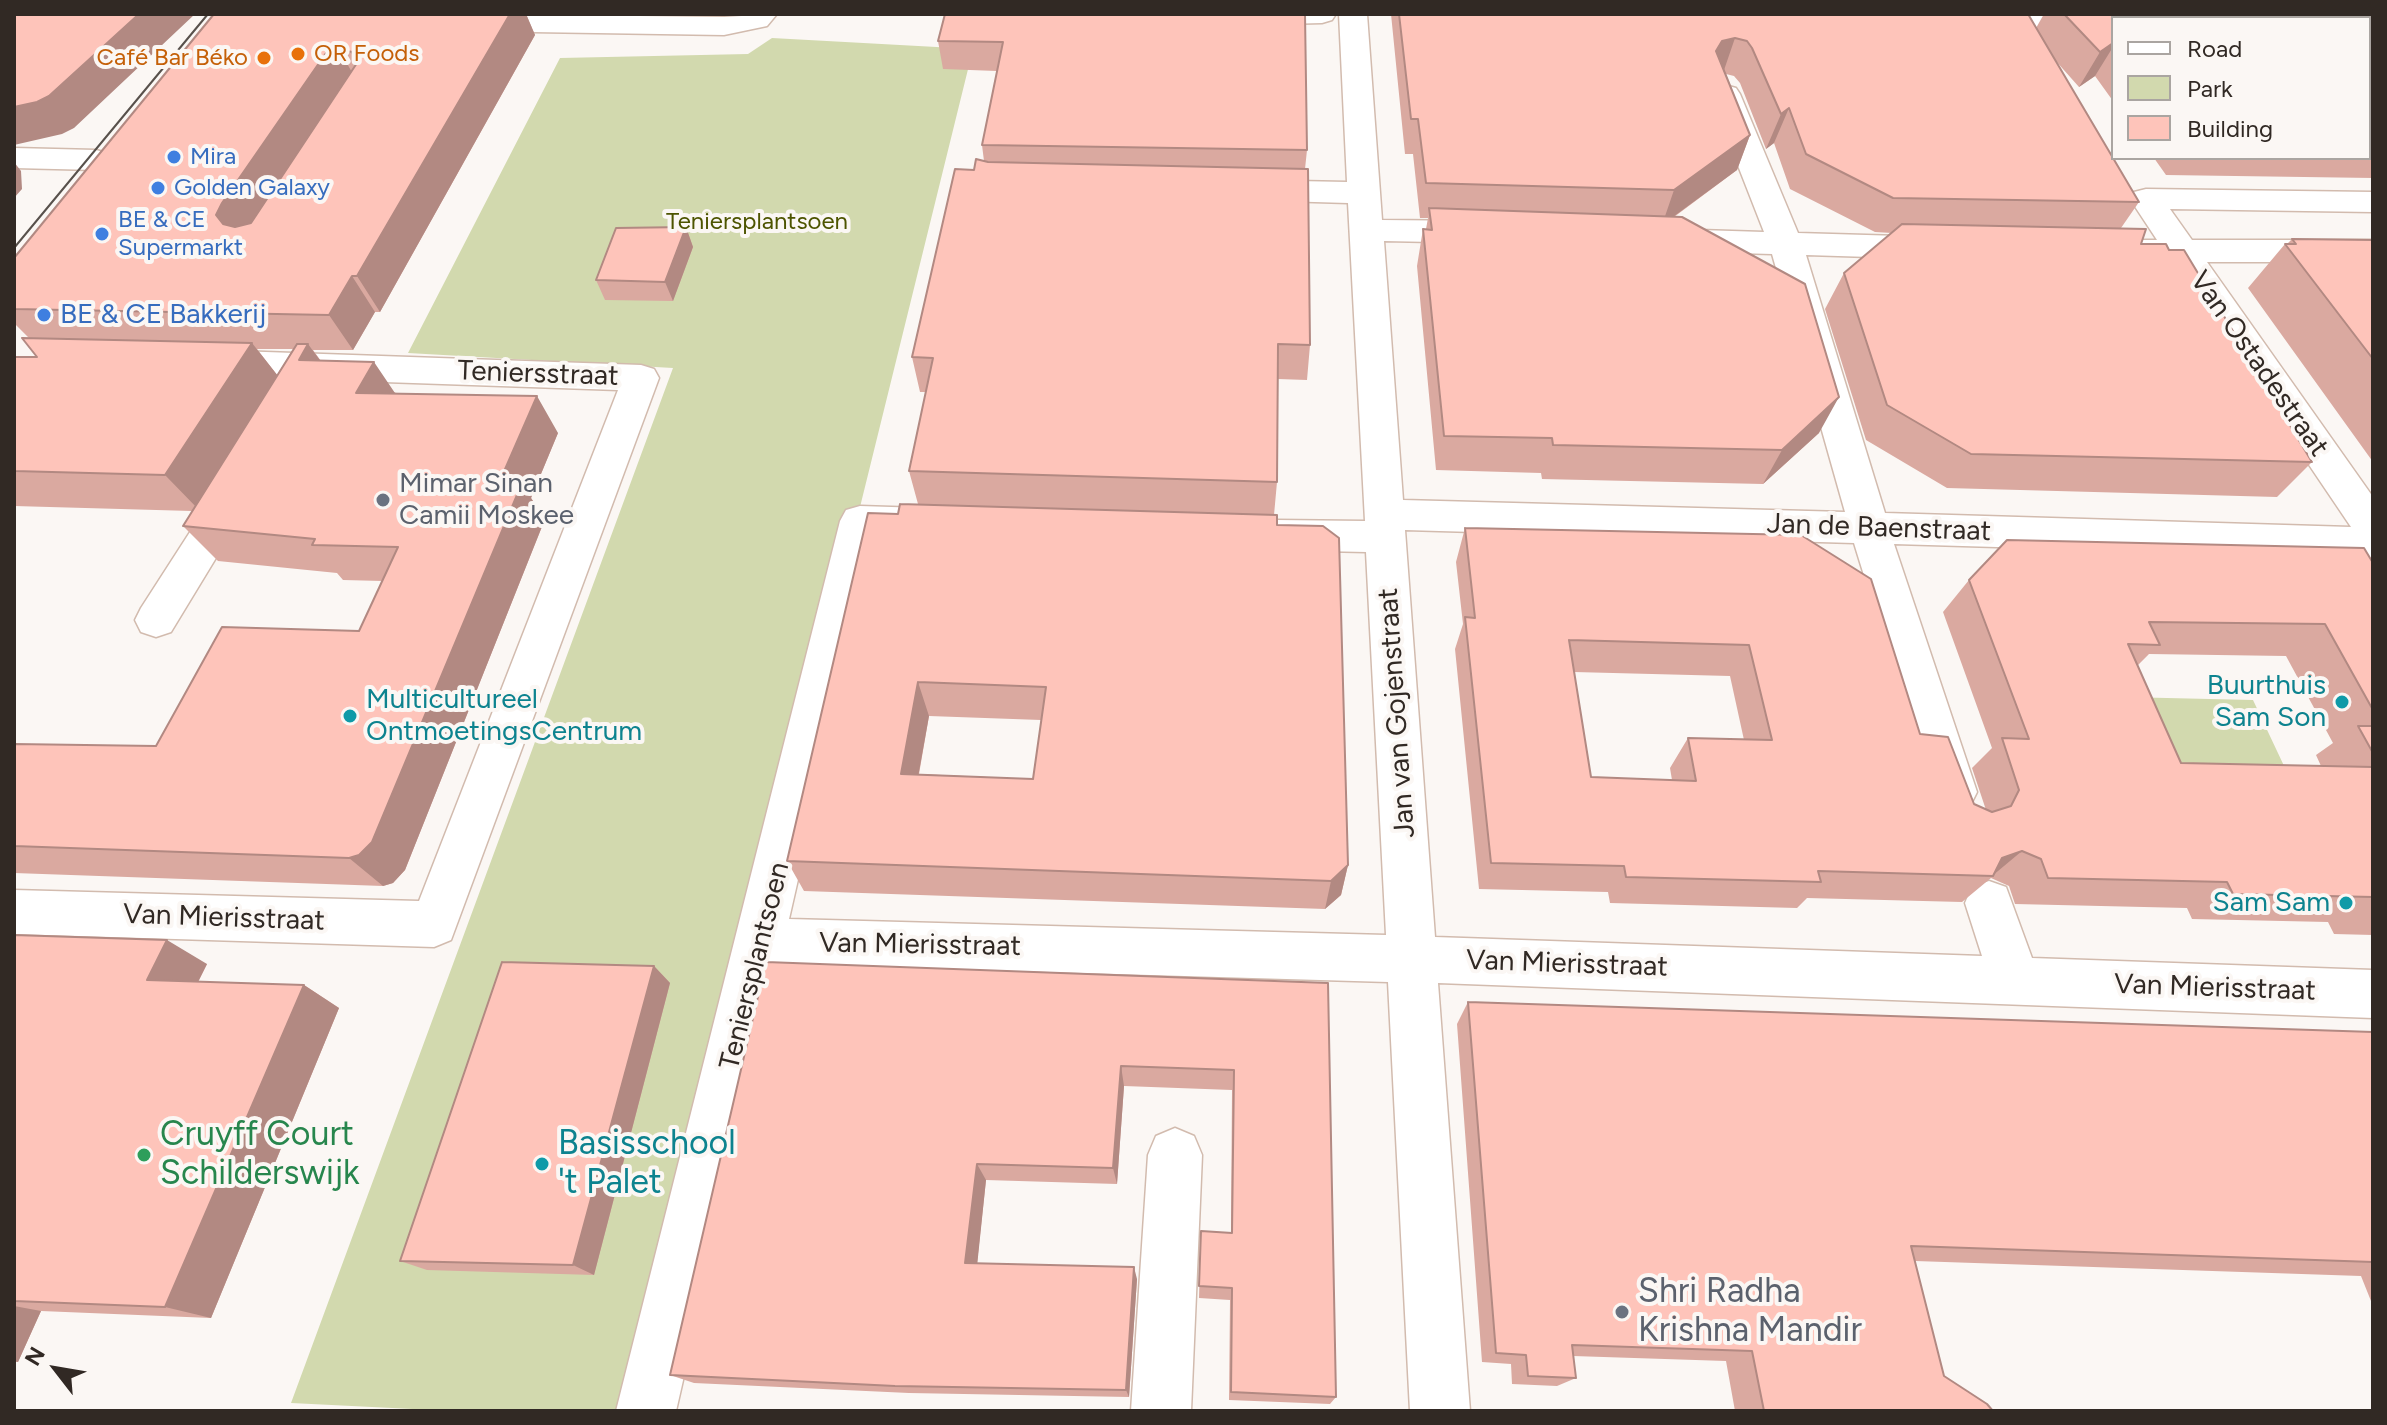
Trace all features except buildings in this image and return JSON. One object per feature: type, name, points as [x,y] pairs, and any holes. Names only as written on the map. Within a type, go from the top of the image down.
[{"type":"street","points":[[436,21],[724,26],[757,20],[763,14]]},
{"type":"street","points":[[1219,16],[1322,14]]},
{"type":"street","name":"Jan van Gojenstraat","points":[[1353,14],[1440,1411]]},
{"type":"street","points":[[1947,22],[2018,19],[2111,24]]},
{"type":"street","points":[[1722,85],[1786,245],[1869,528],[1963,817]]},
{"type":"street","points":[[14,158],[105,148],[68,193]]},
{"type":"street","points":[[1224,189],[1510,233]]},
{"type":"street","name":"Van Ostadestraat","points":[[2373,202],[2146,199],[2373,528]]},
{"type":"street","points":[[1633,238],[1960,248]]},
{"type":"street","points":[[2102,251],[2373,251]]},
{"type":"street","points":[[172,362],[313,365],[290,403]]},
{"type":"street","name":"Teniersstraat","points":[[313,365],[641,378],[434,924]]},
{"type":"street","points":[[156,620],[252,465]]},
{"type":"street","name":"Teniersplantsoen","points":[[646,1411],[860,521],[967,525]]},
{"type":"street","name":"Jan de Baenstraat","points":[[1243,534],[1385,525],[1869,528],[2373,543]]},
{"type":"street","points":[[1989,903],[2015,980]]},
{"type":"street","name":"Van Mierisstraat","points":[[14,912],[434,924]]},
{"type":"street","name":"Van Mierisstraat","points":[[761,941],[1412,959],[2373,994]]},
{"type":"street","points":[[1161,1411],[1175,1155]]},
{"type":"green space","name":"Teniersplantsoen","points":[[772,38],[973,49],[637,1411],[453,1411],[291,1403],[673,368],[408,353],[560,58],[748,54]]},
{"type":"green space","points":[[2124,697],[2253,700],[2293,785],[2161,781]]},
{"type":"tram line","points":[[14,248],[208,14]]},
{"type":"place","name":"OR Foods","points":[[298,54]]},
{"type":"place","name":"Café Bar Béko","points":[[264,58]]},
{"type":"place","name":"Mira","points":[[174,157]]},
{"type":"place","name":"Golden Galaxy","points":[[158,188]]},
{"type":"place","name":"BE & CE Supermarkt","points":[[102,234]]},
{"type":"place","name":"BE & CE Bakkerij","points":[[44,315]]},
{"type":"place","name":"Mimar Sinan Camii Moskee","points":[[383,500]]},
{"type":"place","name":"Buurthuis Sam Son","points":[[2342,702]]},
{"type":"place","name":"Multicultureel OntmoetingsCentrum","points":[[350,716]]},
{"type":"place","name":"Sam Sam","points":[[2346,903]]},
{"type":"place","name":"Cruyff Court Schilderswijk","points":[[144,1155]]},
{"type":"place","name":"Basisschool 't Palet","points":[[542,1164]]},
{"type":"place","name":"Shri Radha Krishna Mandir","points":[[1622,1312]]}]
